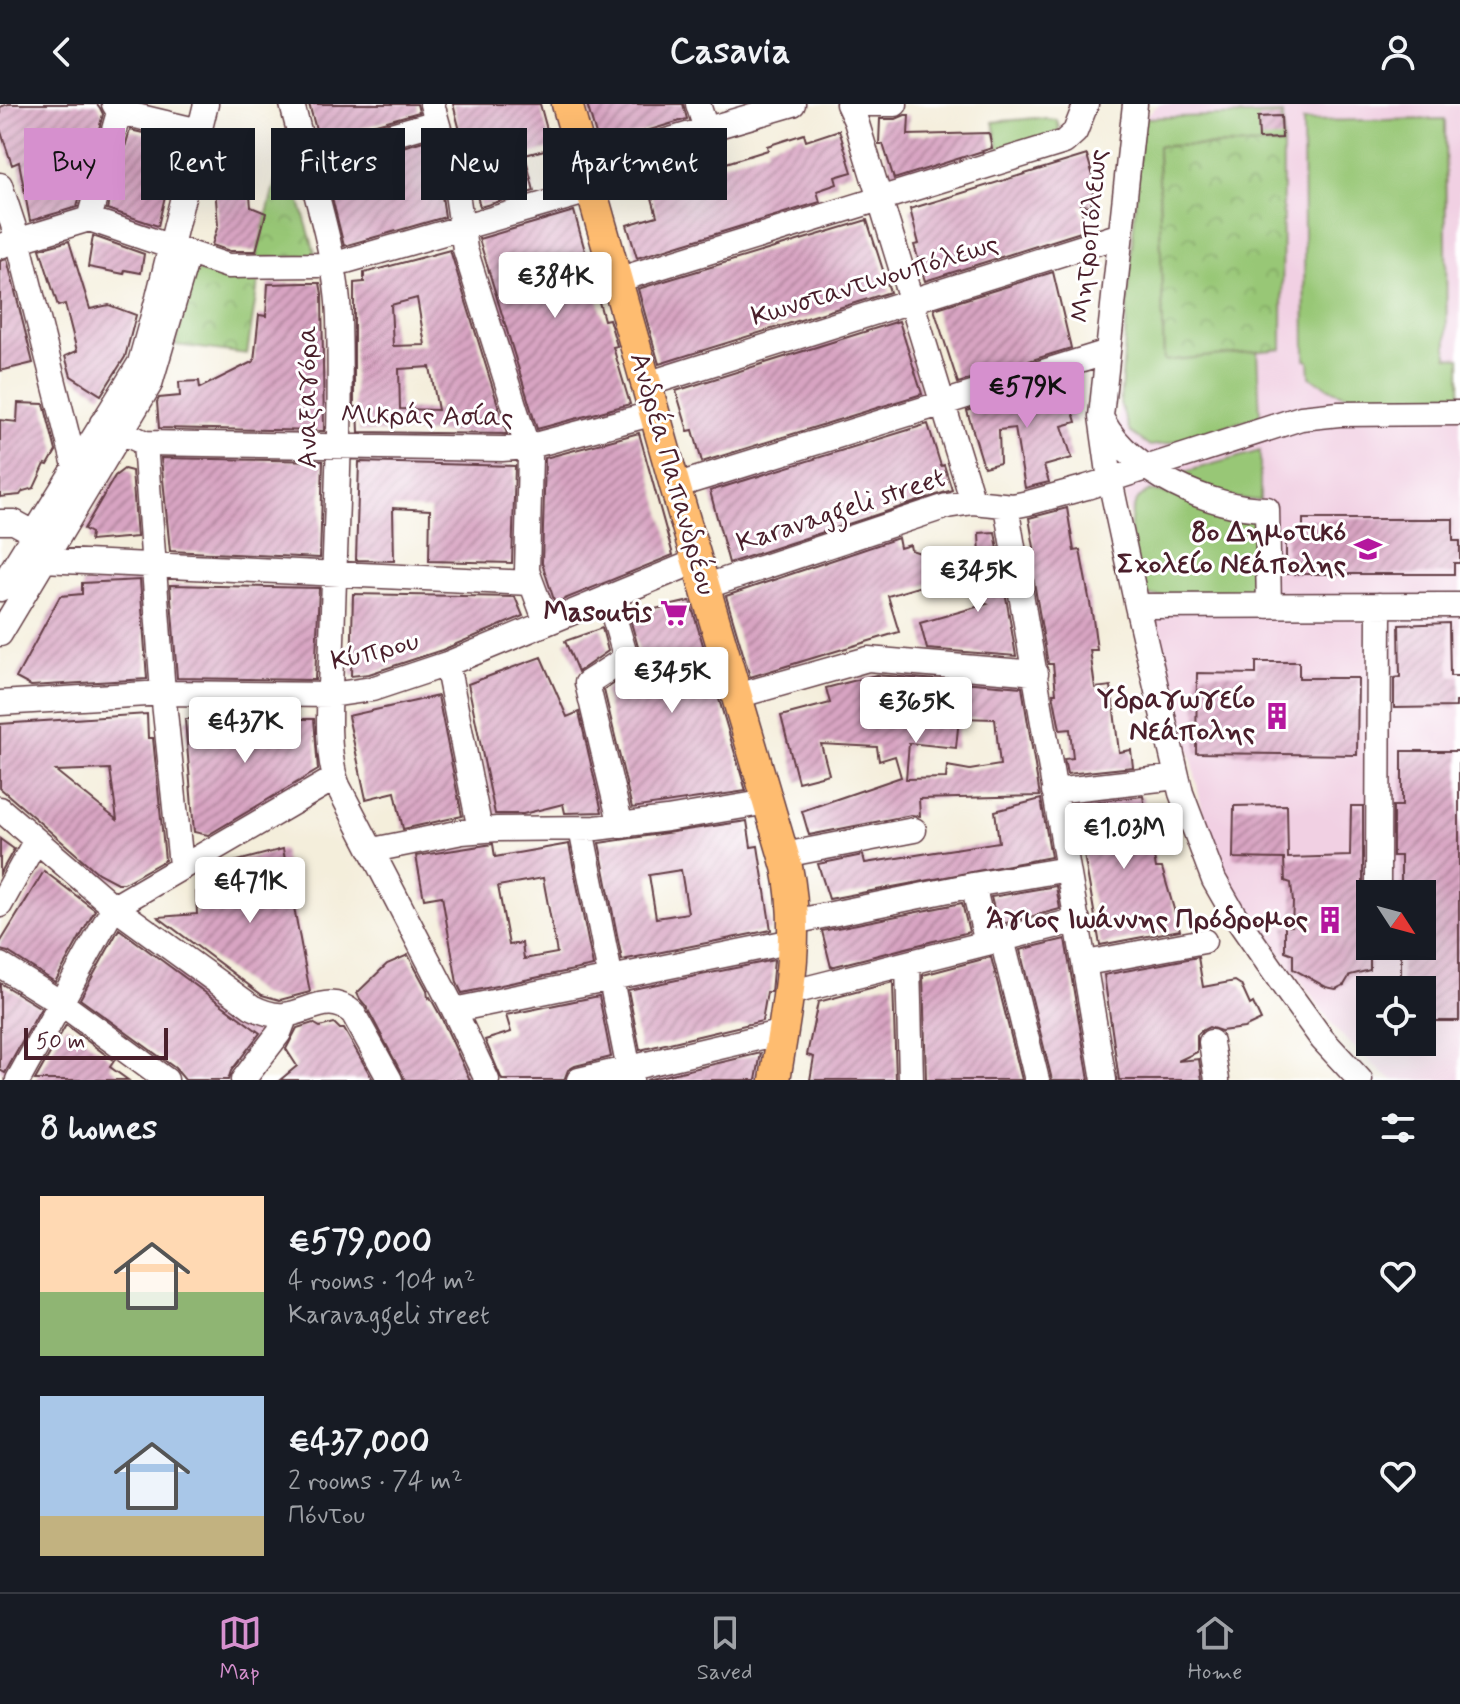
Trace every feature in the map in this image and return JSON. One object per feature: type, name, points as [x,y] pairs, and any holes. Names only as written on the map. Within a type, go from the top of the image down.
[{"type":"main road","name":"Ανδρέα Παπανδρέου","points":[[567,104],[574,128]]},
{"type":"main road","name":"Ανδρέα Παπανδρέου","points":[[595,200],[791,886],[793,932],[789,993],[775,1080]]},
{"type":"street","points":[[200,128],[206,104]]},
{"type":"street","name":"Αναξαγόρα","points":[[292,104],[298,128]]},
{"type":"street","points":[[698,104],[706,128]]},
{"type":"street","points":[[709,128],[793,104]]},
{"type":"street","points":[[895,104],[851,104],[973,502]]},
{"type":"street","points":[[617,280],[1064,142],[1075,132],[1086,104]]},
{"type":"street","name":"Μητροπόλεως","points":[[1135,104],[1101,416],[1110,480],[1137,606],[1177,777],[1214,880],[1233,913],[1322,1039],[1360,1080]]},
{"type":"street","points":[[89,219],[116,108],[188,128]]},
{"type":"street","points":[[392,128],[434,113],[457,193],[461,229],[527,447],[530,461],[527,571],[546,622]]},
{"type":"street","points":[[0,185],[9,243],[75,466]]},
{"type":"street","points":[[9,243],[89,219],[232,267],[332,264],[461,229],[543,196]]},
{"type":"street","points":[[0,634],[43,560],[112,428],[140,363],[179,251],[188,200]]},
{"type":"street","name":"Αναξαγόρα","points":[[316,200],[332,264],[339,322],[331,695],[331,758],[335,778]]},
{"type":"street","name":"Κωνσταντινουπόλεως","points":[[647,384],[1121,235]]},
{"type":"street","points":[[675,486],[1108,352]]},
{"type":"street","name":"Μικράς Ασίας","points":[[112,428],[145,443],[502,449],[527,447],[655,413]]},
{"type":"street","name":"Karavaggeli street","points":[[701,574],[947,506],[973,502],[1006,506],[1028,503],[1110,480],[1301,418],[1339,414],[1460,413]]},
{"type":"street","points":[[1101,416],[1111,435],[1147,467],[1180,486],[1207,498],[1267,509],[1269,606]]},
{"type":"street","points":[[0,589],[75,466],[112,428]]},
{"type":"street","points":[[145,443],[163,693],[181,865]]},
{"type":"street","points":[[1006,506],[1104,1080]]},
{"type":"street","points":[[0,522],[14,522],[34,533]]},
{"type":"street","points":[[43,560],[530,583]]},
{"type":"street","name":"Κύπρου","points":[[0,703],[163,693],[331,695],[383,686],[447,664],[608,597],[701,574]]},
{"type":"street","points":[[608,597],[626,658],[587,683],[621,826]]},
{"type":"street","points":[[1378,880],[1379,605]]},
{"type":"street","points":[[1137,606],[1460,605]]},
{"type":"street","points":[[737,696],[868,659],[1036,673]]},
{"type":"street","points":[[447,664],[480,830]]},
{"type":"street","points":[[1054,791],[1177,777]]},
{"type":"street","points":[[18,1080],[114,907],[181,865],[335,778],[487,1080]]},
{"type":"street","points":[[373,850],[480,830],[621,826],[768,802]]},
{"type":"street","points":[[0,809],[114,907],[252,1007],[286,1015],[337,1003],[353,1013],[390,1080]]},
{"type":"street","points":[[581,829],[630,1075]]},
{"type":"street","points":[[784,855],[914,830]]},
{"type":"street","points":[[0,905],[36,840]]},
{"type":"street","points":[[454,1010],[611,980],[973,885],[1068,869]]},
{"type":"street","points":[[973,885],[995,941],[1037,1080]]},
{"type":"street","points":[[789,993],[1078,920]]},
{"type":"street","points":[[1086,963],[1204,941]]},
{"type":"street","points":[[908,963],[911,1080]]},
{"type":"street","points":[[0,965],[61,1003],[166,1080]]},
{"type":"street","points":[[243,1080],[279,1033],[286,1015]]},
{"type":"street","points":[[579,1080],[630,1075],[783,1032]]},
{"type":"street","points":[[1211,1042],[1217,1080]]},
{"type":"shaded area","points":[[1160,104],[1460,104],[1460,1080],[1395,1080],[1364,1056],[1436,1056],[1436,976],[1356,976],[1356,1048],[1338,1032],[1223,876],[1204,821],[1193,764],[1146,596],[1115,448],[1142,118]]},
{"type":"green space","points":[[1283,114],[1283,145],[1158,146],[1164,360],[1257,351],[1260,416],[1150,446],[1130,432],[1120,403],[1142,118]]},
{"type":"green space","points":[[1035,118],[1057,120],[1057,134],[1000,154],[993,122]]},
{"type":"green space","points":[[1445,119],[1447,357],[1460,358],[1460,398],[1362,400],[1335,391],[1310,377],[1309,361],[1305,360],[1303,121]]},
{"type":"green space","points":[[1283,145],[1282,349],[1164,361],[1158,146]]},
{"type":"green space","points":[[271,198],[299,200],[316,256],[256,258]]},
{"type":"green space","points":[[194,271],[259,277],[247,354],[175,345]]},
{"type":"green space","points":[[1260,451],[1260,501],[1237,498],[1174,475]]},
{"type":"green space","points":[[1149,491],[1178,495],[1260,516],[1260,593],[1254,598],[1146,596],[1131,524],[1139,499]]},
{"type":"building","points":[[8,104],[97,104],[103,114],[99,128],[24,128],[24,189],[19,162],[12,165],[0,129],[0,107]]},
{"type":"building","points":[[309,104],[417,104],[419,112],[362,128],[316,128]]},
{"type":"building","points":[[453,104],[540,104],[547,128],[543,128],[543,150],[527,154],[527,128],[459,128]]},
{"type":"building","points":[[587,104],[683,104],[687,119],[657,128],[594,128]]},
{"type":"building","points":[[909,115],[908,135],[989,133],[992,148],[894,179],[883,144],[879,144],[880,119],[896,119]]},
{"type":"building","points":[[1281,116],[1282,138],[1259,139],[1258,117]]},
{"type":"building","points":[[130,130],[141,133],[141,200],[164,200],[158,226],[107,209],[110,200],[125,200],[125,147]]},
{"type":"building","points":[[839,130],[852,172],[835,177],[837,184],[817,191],[820,202],[637,258],[627,225],[657,216],[653,200],[727,200],[727,163],[804,134],[806,141]]},
{"type":"building","points":[[421,142],[421,200],[443,200],[445,217],[344,246],[333,200],[405,200],[405,146]]},
{"type":"building","points":[[1087,155],[1094,180],[1091,206],[1080,205],[1087,230],[925,281],[914,245],[919,244],[910,209]]},
{"type":"building","points":[[527,163],[534,191],[527,193]]},
{"type":"building","points":[[26,200],[79,200],[77,207],[30,221]]},
{"type":"building","points":[[216,200],[250,200],[251,207],[266,213],[256,251],[230,251],[212,245],[218,225]]},
{"type":"building","points":[[478,200],[504,200],[480,207]]},
{"type":"building","points":[[574,211],[604,320],[609,319],[617,346],[613,347],[630,404],[537,429],[479,239]]},
{"type":"building","points":[[867,220],[890,292],[659,364],[638,289]]},
{"type":"building","points":[[93,236],[144,254],[141,273],[125,270],[124,274],[88,267]]},
{"type":"building","points":[[69,241],[90,309],[109,305],[136,315],[125,357],[101,395],[71,376],[65,356],[77,351],[65,304],[58,306],[40,249]]},
{"type":"building","points":[[450,250],[507,434],[359,432],[358,407],[354,407],[354,283],[364,282],[364,273]],"holes":[[[417,298],[425,345],[393,346],[391,305]],[[430,367],[438,410],[400,409],[399,369]]]},
{"type":"building","points":[[7,259],[33,363],[0,371],[0,261]]},
{"type":"building","points":[[1053,272],[1071,348],[958,383],[934,309]]},
{"type":"building","points":[[320,283],[324,431],[159,428],[157,402],[159,398],[180,396],[179,382],[199,381],[200,388],[254,361],[259,315],[266,316],[268,284]]},
{"type":"building","points":[[899,321],[922,394],[702,462],[693,430],[688,431],[676,391]]},
{"type":"building","points":[[1064,381],[1076,422],[1062,426],[1072,458],[1044,466],[1049,482],[1025,488],[1015,428],[999,430],[1000,463],[984,467],[967,411]]},
{"type":"building","points":[[18,403],[44,404],[56,451],[48,465],[45,464],[34,488],[20,495],[0,497],[0,420],[17,422]]},
{"type":"building","points":[[928,424],[952,490],[729,563],[710,491]]},
{"type":"building","points":[[639,433],[673,555],[555,603],[542,563],[545,458]]},
{"type":"building","points":[[161,458],[323,461],[320,558],[170,551]]},
{"type":"building","points":[[359,462],[515,466],[512,563],[429,561],[430,510],[393,508],[394,561],[356,560]]},
{"type":"building","points":[[124,469],[132,471],[137,537],[90,541],[91,533],[84,529],[115,476]]},
{"type":"building","points":[[1067,508],[1074,551],[1080,550],[1093,619],[1097,650],[1090,650],[1095,688],[1111,686],[1119,752],[1131,750],[1133,767],[1067,774],[1064,759],[1073,758],[1070,729],[1060,730],[1053,693],[1056,693],[1053,664],[1048,664],[1029,553],[1035,553],[1029,518]]},
{"type":"building","points":[[1303,519],[1453,519],[1453,541],[1460,541],[1460,563],[1454,563],[1454,574],[1286,574],[1286,532],[1303,532]]},
{"type":"building","points":[[995,532],[1016,656],[927,649],[920,623],[987,604],[982,602],[979,533]]},
{"type":"building","points":[[898,538],[900,548],[910,545],[911,550],[945,561],[936,587],[928,584],[888,596],[899,632],[750,677],[726,596]]},
{"type":"building","points":[[140,580],[147,679],[31,686],[16,678],[60,596],[82,594],[82,583]]},
{"type":"building","points":[[170,585],[319,588],[315,680],[177,678]]},
{"type":"building","points":[[353,594],[515,597],[523,616],[442,650],[369,674],[351,676]]},
{"type":"building","points":[[690,601],[746,791],[632,808],[604,690],[634,671],[640,662],[629,615]]},
{"type":"building","points":[[1449,623],[1450,676],[1460,676],[1460,702],[1456,702],[1456,707],[1394,708],[1394,678],[1400,677],[1399,625]]},
{"type":"building","points":[[602,628],[608,651],[578,672],[565,641]]},
{"type":"building","points":[[541,657],[567,717],[579,712],[602,812],[565,813],[563,804],[523,814],[495,814],[468,684]]},
{"type":"building","name":"Υδραγωγείο Νεάπολης","points":[[1256,662],[1299,662],[1299,678],[1358,678],[1357,755],[1196,753],[1197,673],[1256,674]]},
{"type":"building","points":[[876,675],[1022,687],[1040,796],[919,799],[920,816],[911,815],[809,835],[802,811],[901,777],[895,756],[879,761],[877,747],[821,744],[829,774],[798,782],[781,716],[830,703],[826,688]],"holes":[[[959,718],[995,719],[1000,765],[970,770],[947,766],[946,778],[906,779],[909,743],[956,748]]]},
{"type":"building","points":[[438,696],[462,816],[403,829],[395,792],[366,799],[348,716]]},
{"type":"building","points":[[147,714],[148,738],[153,738],[165,860],[124,883],[117,883],[98,873],[0,788],[0,724]],"holes":[[[110,769],[117,820],[56,771]]]},
{"type":"building","points":[[185,719],[314,719],[318,770],[208,835],[194,832]]},
{"type":"building","points":[[1402,751],[1459,751],[1459,1021],[1436,1021],[1436,976],[1401,976],[1401,960],[1436,960],[1436,880],[1401,880],[1401,856],[1393,856],[1393,806],[1402,806]]},
{"type":"building","points":[[1143,796],[1156,868],[1162,868],[1180,930],[1100,945],[1075,804]]},
{"type":"building","points":[[1041,799],[1051,857],[829,899],[818,864],[863,855],[865,863],[999,842],[995,811]]},
{"type":"building","name":"Άγιος Ιωάννης Πρόδρομος","points":[[1287,805],[1288,858],[1350,856],[1351,806],[1363,806],[1363,880],[1356,880],[1356,960],[1370,960],[1370,970],[1350,975],[1344,985],[1336,989],[1326,987],[1293,969],[1293,954],[1285,951],[1285,926],[1292,926],[1293,902],[1291,883],[1285,881],[1284,859],[1233,858],[1234,806]]},
{"type":"building","points":[[747,821],[751,847],[758,846],[771,930],[622,960],[599,843]],"holes":[[[681,870],[688,913],[656,918],[649,875]]]},
{"type":"building","points":[[0,839],[14,849],[0,874]]},
{"type":"building","points":[[493,844],[495,857],[569,844],[593,966],[462,993],[457,983],[442,896],[424,899],[416,856]],"holes":[[[543,878],[557,953],[524,959],[522,943],[509,945],[498,886]]]},
{"type":"building","points":[[283,849],[310,992],[280,1000],[262,995],[158,917],[197,914],[196,892],[205,886],[200,874],[211,868]]},
{"type":"building","points":[[44,871],[95,910],[55,982],[0,950],[0,943]]},
{"type":"building","points":[[1056,886],[1060,909],[998,925],[991,897]]},
{"type":"building","points":[[962,903],[969,932],[831,967],[822,931]]},
{"type":"building","points":[[119,929],[260,1033],[231,1071],[228,1080],[185,1080],[175,1068],[80,999]]},
{"type":"building","points":[[1065,939],[1089,1080],[1052,1080],[1020,950]]},
{"type":"building","points":[[408,955],[470,1080],[405,1080],[357,993],[387,964]]},
{"type":"building","points":[[991,957],[1022,1080],[926,1080],[923,975]]},
{"type":"building","points":[[1198,957],[1203,987],[1235,981],[1241,985],[1250,1005],[1253,1003],[1261,1020],[1244,1028],[1221,1031],[1209,1027],[1197,1035],[1197,1052],[1178,1061],[1199,1059],[1202,1080],[1119,1080],[1104,975]]},
{"type":"building","points":[[774,960],[771,992],[767,992],[762,1021],[640,1050],[628,990]]},
{"type":"building","points":[[893,982],[896,1080],[810,1080],[814,1057],[807,1055],[818,1002]]},
{"type":"building","points":[[0,983],[41,1008],[5,1073],[0,1070]]},
{"type":"building","points":[[599,996],[611,1057],[575,1066],[568,1070],[564,1080],[502,1080],[485,1040],[511,1032],[506,1015]]},
{"type":"building","points":[[313,1023],[320,1027],[334,1023],[344,1029],[373,1080],[280,1080],[297,1066],[286,1049],[297,1028]]},
{"type":"building","points":[[66,1025],[114,1061],[110,1067],[128,1080],[35,1080]]},
{"type":"building","points":[[761,1053],[756,1080],[646,1080]]},
{"type":"place","name":"8ο Δημοτικό Σχολείο Νεάπολης","points":[[1368,549]]},
{"type":"place","name":"Masoutis","points":[[674,613]]},
{"type":"place","name":"Υδραγωγείο Νεάπολης","points":[[1277,716]]},
{"type":"place","name":"Άγιος Ιωάννης Πρόδρομος","points":[[1330,920]]}]
